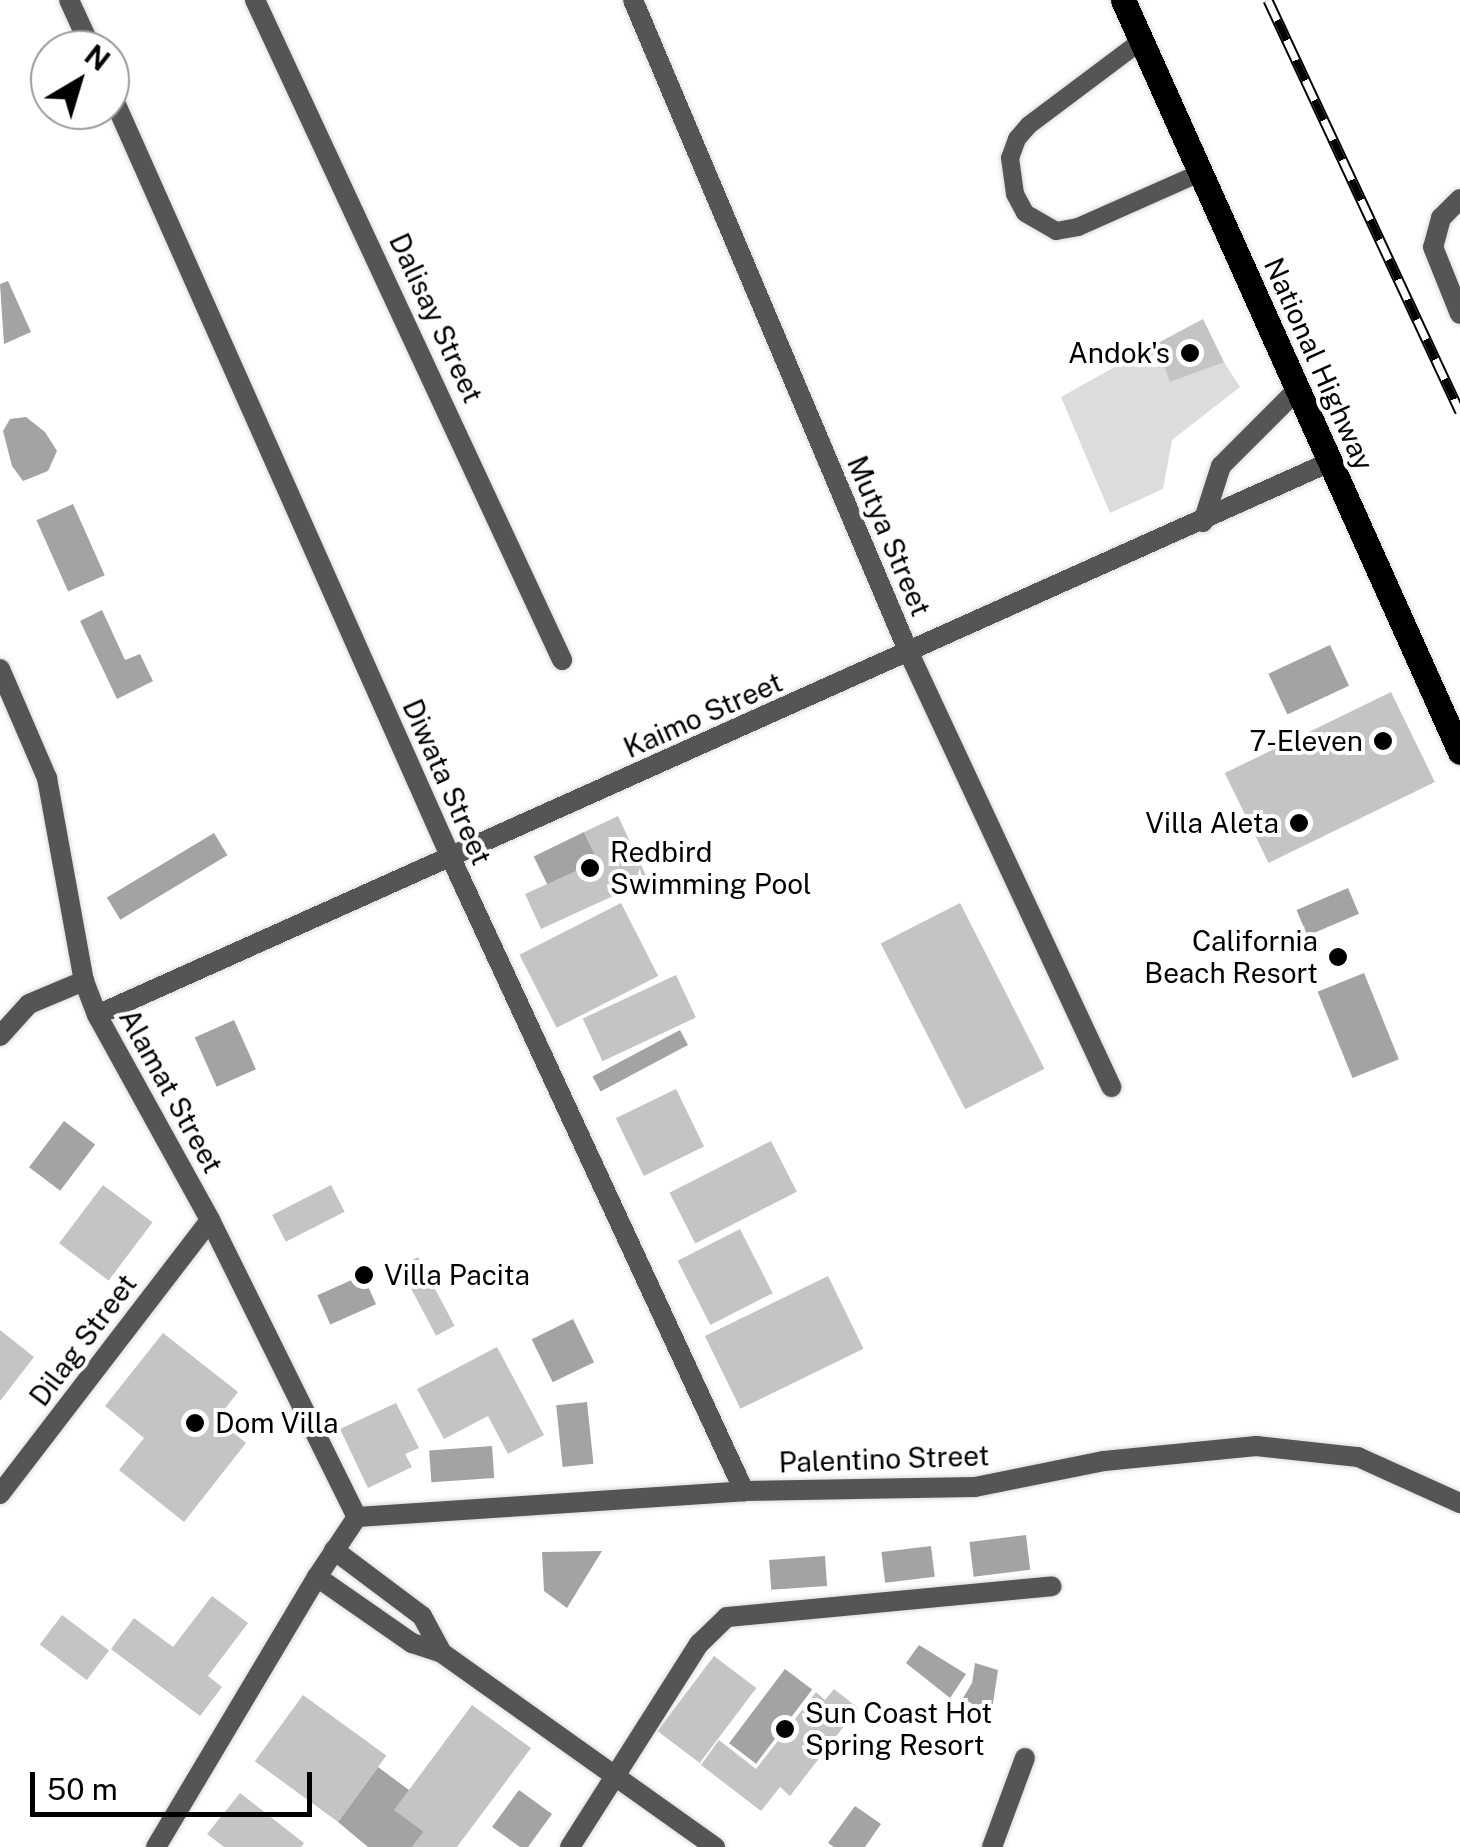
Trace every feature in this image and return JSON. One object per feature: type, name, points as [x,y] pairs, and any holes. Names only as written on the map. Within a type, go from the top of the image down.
[{"type":"main road","name":"National Highway","points":[[1123,0],[1460,752]]},
{"type":"street","points":[[70,0],[83,30]]},
{"type":"street","name":"Dalisay Street","points":[[255,0],[562,660]]},
{"type":"street","name":"Mutya Street","points":[[633,0],[909,653],[1111,1087]]},
{"type":"street","name":"Diwata Street","points":[[127,130],[450,858],[744,1491]]},
{"type":"street","points":[[1460,199],[1441,218],[1433,247],[1460,314]]},
{"type":"street","points":[[1203,522],[1221,466],[1298,389]]},
{"type":"street","name":"Kaimo Street","points":[[97,1015],[1330,462]]},
{"type":"street","name":"Alamat Street","points":[[0,669],[47,778],[84,981],[97,1015],[210,1220],[357,1517]]},
{"type":"street","points":[[0,1036],[29,1004],[84,981]]},
{"type":"street","name":"Dilag Street","points":[[0,1494],[210,1220]]},
{"type":"street","name":"Palentino Street","points":[[357,1517],[744,1491],[976,1488],[1104,1461],[1256,1446],[1358,1457],[1460,1502]]},
{"type":"street","points":[[156,1847],[317,1576],[357,1517]]},
{"type":"street","points":[[334,1550],[422,1616],[442,1654]]},
{"type":"street","points":[[317,1576],[412,1643],[442,1654],[715,1847]]},
{"type":"street","points":[[570,1847],[619,1776],[640,1733],[699,1644],[727,1617],[1052,1586]]},
{"type":"street","points":[[992,1847],[1025,1758]]},
{"type":"lane","points":[[1141,41],[1030,124],[1017,140],[1010,158],[1015,194],[1025,213],[1056,231],[1078,227],[1200,172]]},
{"type":"shaded area","points":[[8,281],[31,332],[4,344],[0,284]]},
{"type":"shaded area","points":[[1156,344],[1224,362],[1240,387],[1172,440],[1163,489],[1110,513],[1061,397]]},
{"type":"shaded area","points":[[26,417],[45,432],[57,451],[48,471],[23,481],[12,466],[3,431],[10,419]]},
{"type":"shaded area","points":[[73,504],[105,575],[68,592],[36,520]]},
{"type":"shaded area","points":[[102,610],[125,660],[140,654],[153,681],[117,699],[80,621]]},
{"type":"shaded area","points":[[1330,645],[1349,686],[1287,715],[1268,674]]},
{"type":"shaded area","points":[[584,832],[598,861],[548,885],[534,857]]},
{"type":"shaded area","points":[[214,833],[227,855],[120,920],[107,897]]},
{"type":"shaded area","points":[[1348,888],[1359,914],[1307,936],[1296,910]]},
{"type":"shaded area","points":[[1364,973],[1399,1059],[1352,1078],[1318,992]]},
{"type":"shaded area","points":[[234,1020],[256,1069],[217,1087],[195,1037]]},
{"type":"shaded area","points":[[680,1030],[688,1045],[601,1091],[593,1076]]},
{"type":"shaded area","points":[[64,1121],[95,1144],[60,1191],[29,1167]]},
{"type":"shaded area","points":[[363,1275],[376,1304],[330,1325],[317,1295]]},
{"type":"shaded area","points":[[573,1319],[594,1362],[553,1382],[532,1339]]},
{"type":"shaded area","points":[[587,1402],[593,1464],[563,1467],[556,1405]]},
{"type":"shaded area","points":[[492,1446],[494,1478],[431,1482],[429,1450]]},
{"type":"shaded area","points":[[1026,1535],[1030,1570],[974,1577],[969,1542]]},
{"type":"shaded area","points":[[931,1546],[935,1577],[885,1583],[881,1552]]},
{"type":"shaded area","points":[[602,1551],[567,1608],[544,1591],[542,1552]]},
{"type":"shaded area","points":[[825,1556],[827,1586],[771,1590],[769,1560]]},
{"type":"shaded area","points":[[919,1645],[966,1674],[950,1698],[906,1663]]},
{"type":"shaded area","points":[[975,1663],[998,1670],[991,1716],[963,1698],[972,1683]]},
{"type":"shaded area","points":[[785,1669],[812,1689],[756,1764],[729,1743]]},
{"type":"shaded area","points":[[378,1767],[409,1790],[424,1832],[412,1847],[368,1847],[338,1822]]},
{"type":"shaded area","points":[[519,1790],[552,1814],[528,1847],[520,1847],[492,1827]]},
{"type":"shaded area","points":[[855,1806],[881,1824],[865,1847],[834,1847],[828,1843]]},
{"type":"building","name":"Andok's","points":[[1203,319],[1224,362],[1170,382],[1156,344]]},
{"type":"building","name":"Villa Aleta","points":[[1391,692],[1435,782],[1269,863],[1225,773]]},
{"type":"building","points":[[618,816],[648,880],[541,929],[525,894],[598,861],[584,832]]},
{"type":"building","points":[[621,903],[658,976],[557,1028],[519,955]]},
{"type":"building","points":[[960,903],[1044,1069],[965,1109],[881,943]]},
{"type":"building","points":[[676,975],[696,1018],[603,1061],[583,1019]]},
{"type":"building","points":[[676,1089],[704,1147],[644,1176],[616,1118]]},
{"type":"building","points":[[771,1141],[797,1192],[695,1244],[669,1193]]},
{"type":"building","points":[[103,1185],[153,1222],[109,1281],[59,1243]]},
{"type":"building","points":[[331,1185],[345,1212],[286,1242],[272,1215]]},
{"type":"building","points":[[740,1229],[773,1293],[710,1325],[678,1261]]},
{"type":"building","points":[[418,1257],[455,1326],[436,1336],[399,1267]]},
{"type":"building","points":[[828,1276],[864,1349],[740,1409],[705,1336]]},
{"type":"building","points":[[0,1330],[34,1357],[0,1401]]},
{"type":"building","points":[[163,1333],[238,1392],[217,1419],[246,1443],[184,1522],[119,1470],[144,1438],[105,1406]]},
{"type":"building","points":[[497,1347],[544,1435],[508,1454],[488,1416],[444,1439],[417,1389]]},
{"type":"building","points":[[396,1403],[419,1448],[405,1454],[412,1467],[368,1488],[340,1429]]},
{"type":"building","points":[[212,1596],[248,1623],[208,1676],[222,1687],[200,1716],[111,1649],[134,1618],[173,1647]]},
{"type":"building","points":[[62,1615],[109,1651],[87,1680],[40,1645]]},
{"type":"building","points":[[714,1656],[756,1688],[700,1763],[657,1731]]},
{"type":"building","points":[[834,1689],[858,1708],[790,1796],[780,1787],[761,1811],[701,1765],[719,1740],[756,1769],[816,1692],[825,1700]]},
{"type":"building","points":[[303,1695],[386,1756],[338,1822],[255,1761]]},
{"type":"building","points":[[472,1705],[531,1748],[457,1847],[412,1847],[424,1832],[394,1810]]},
{"type":"building","points":[[240,1793],[304,1843],[301,1847],[224,1847],[207,1834]]},
{"type":"railway","points":[[1268,0],[1460,411]]},
{"type":"place","name":"Andok's","points":[[1190,353]]},
{"type":"place","name":"7-Eleven","points":[[1383,741]]},
{"type":"place","name":"Villa Aleta","points":[[1299,823]]},
{"type":"place","name":"Redbird Swimming Pool","points":[[590,868]]},
{"type":"place","name":"California Beach Resort","points":[[1338,957]]},
{"type":"place","name":"Villa Pacita","points":[[364,1275]]},
{"type":"place","name":"Dom Villa","points":[[195,1423]]},
{"type":"place","name":"Sun Coast Hot Spring Resort","points":[[785,1729]]}]
